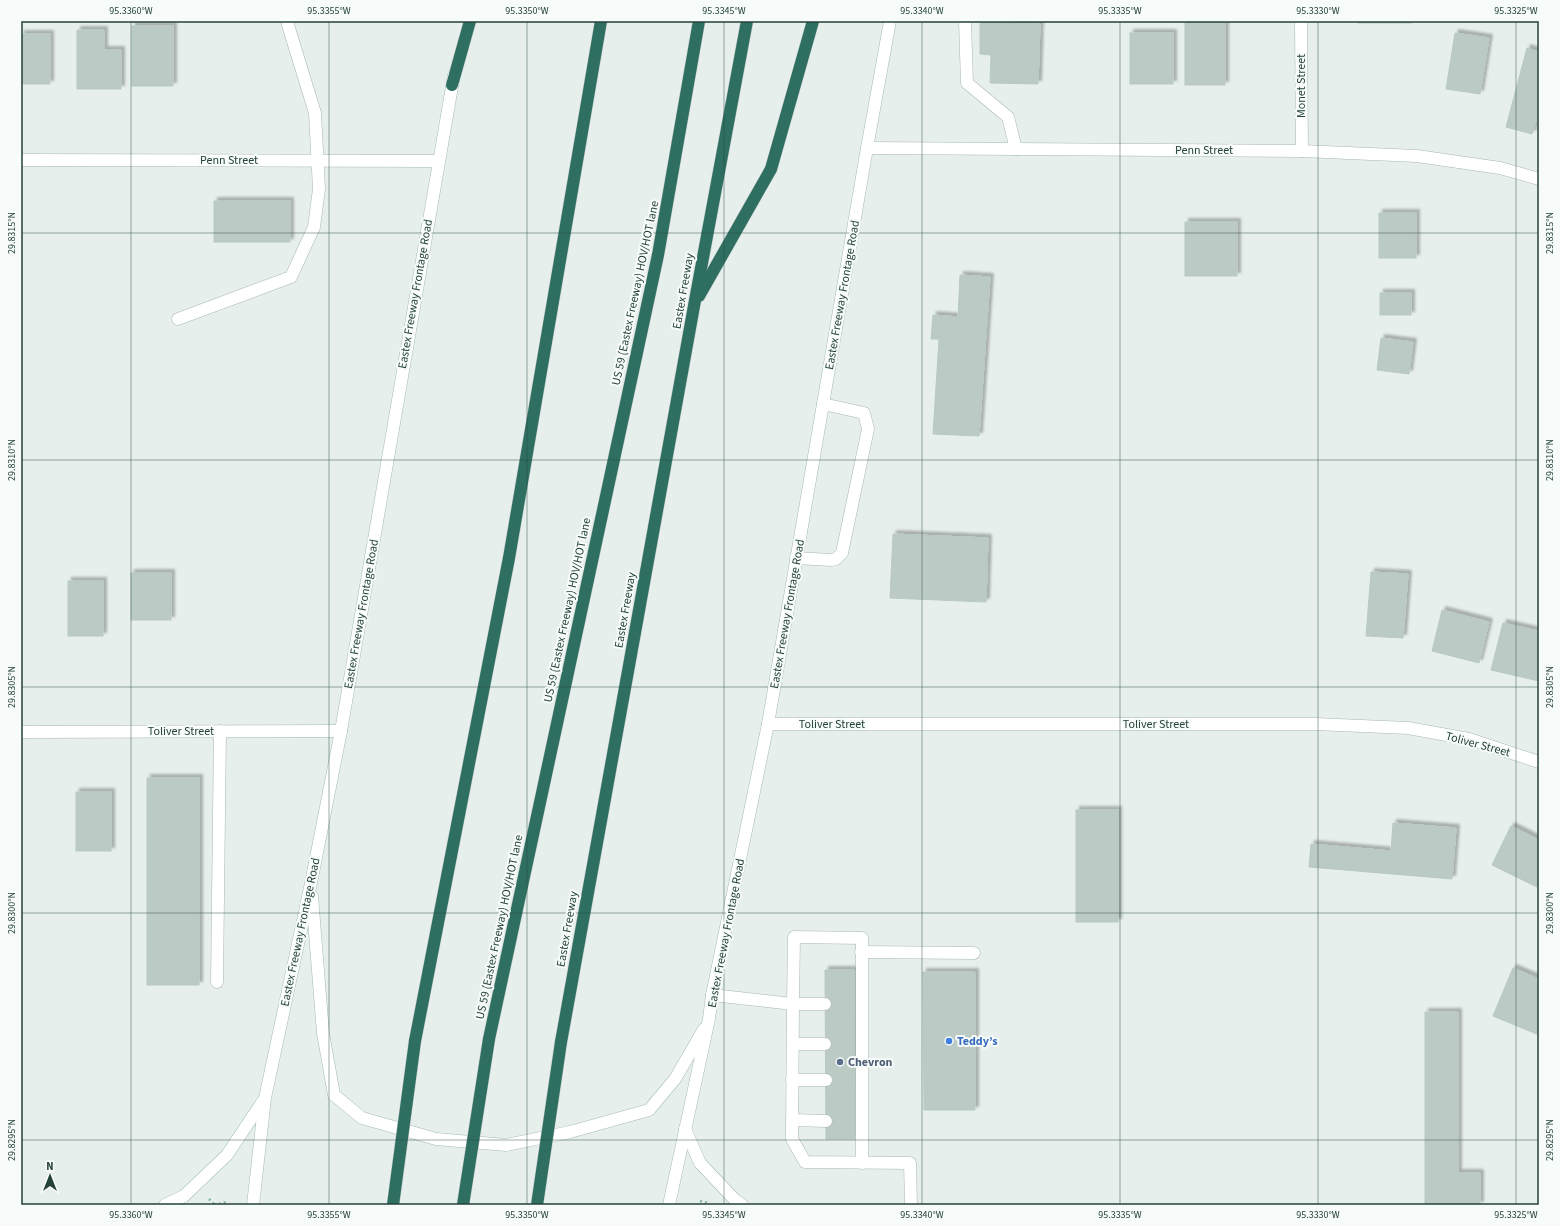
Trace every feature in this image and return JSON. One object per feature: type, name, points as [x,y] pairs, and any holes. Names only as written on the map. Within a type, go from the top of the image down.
[{"type":"highway","points":[[452,85],[470,21]]},
{"type":"highway","points":[[393,1205],[415,1040],[509,558],[601,21]]},
{"type":"highway","name":"US 59 (Eastex Freeway) HOV/HOT lane","points":[[463,1205],[489,1039],[658,255],[699,21]]},
{"type":"highway","name":"Eastex Freeway","points":[[537,1205],[561,1042],[747,21]]},
{"type":"highway","points":[[694,306],[771,169],[813,21]]},
{"type":"main road","points":[[178,319],[291,277],[314,227],[319,189],[315,113],[288,21]]},
{"type":"main road","name":"Eastex Freeway Frontage Road","points":[[253,1205],[265,1098],[311,883],[341,731],[438,161],[464,21]]},
{"type":"main road","name":"Eastex Freeway Frontage Road","points":[[669,1205],[709,1019],[712,995],[768,724],[890,21]]},
{"type":"main road","points":[[965,21],[967,83],[1008,117],[1016,149]]},
{"type":"main road","name":"Monet Street","points":[[1301,21],[1302,151]]},
{"type":"main road","name":"Penn Street","points":[[867,148],[1302,151],[1417,156],[1500,168],[1539,179]]},
{"type":"main road","name":"Penn Street","points":[[21,160],[438,161]]},
{"type":"main road","points":[[796,558],[831,560],[836,559],[842,553],[868,429],[864,413],[823,404]]},
{"type":"main road","name":"Toliver Street","points":[[768,724],[1315,724],[1408,728],[1469,739],[1539,762]]},
{"type":"main road","points":[[217,982],[220,731]]},
{"type":"main road","name":"Toliver Street","points":[[21,732],[341,731]]},
{"type":"main road","points":[[311,883],[323,1033],[334,1095],[362,1118],[436,1139],[506,1145],[570,1132],[649,1110],[675,1079],[709,1019]]},
{"type":"main road","points":[[862,1163],[858,1121],[858,1005],[862,938],[794,937],[792,1140],[805,1162],[862,1163],[910,1163],[911,1205]]},
{"type":"main road","points":[[861,952],[974,953]]},
{"type":"main road","points":[[712,995],[793,1004],[825,1004]]},
{"type":"main road","points":[[792,1044],[825,1044]]},
{"type":"main road","points":[[792,1080],[826,1080]]},
{"type":"main road","points":[[165,1205],[184,1196],[227,1155],[265,1098]]},
{"type":"main road","points":[[792,1120],[826,1121]]},
{"type":"main road","points":[[685,1130],[700,1163],[735,1200],[742,1205]]},
{"type":"path","points":[[214,1205],[227,1202]]},
{"type":"building","points":[[1185,21],[1225,21],[1225,85],[1185,85]]},
{"type":"building","points":[[1358,21],[1411,21],[1411,23],[1358,23]]},
{"type":"building","points":[[980,23],[1040,24],[1038,84],[990,83],[991,55],[980,54]]},
{"type":"building","points":[[132,26],[173,26],[173,86],[132,86]]},
{"type":"building","points":[[77,30],[104,30],[104,50],[121,50],[121,89],[77,89]]},
{"type":"building","points":[[1130,33],[1173,33],[1173,84],[1130,84]]},
{"type":"building","points":[[1455,33],[1489,38],[1480,94],[1446,89]]},
{"type":"building","points":[[21,34],[50,34],[50,84],[21,84]]},
{"type":"building","points":[[1527,48],[1539,52],[1539,111],[1532,134],[1506,127]]},
{"type":"building","points":[[214,201],[290,201],[290,242],[214,242]]},
{"type":"building","points":[[1379,213],[1416,213],[1416,258],[1379,258]]},
{"type":"building","points":[[1185,222],[1237,222],[1237,276],[1185,276]]},
{"type":"building","points":[[960,275],[990,277],[979,436],[933,434],[939,339],[931,339],[933,315],[958,317]]},
{"type":"building","points":[[1380,293],[1411,293],[1411,315],[1380,315]]},
{"type":"building","points":[[1381,338],[1413,342],[1409,374],[1377,370]]},
{"type":"building","points":[[893,534],[988,538],[986,602],[890,598]]},
{"type":"building","points":[[1371,572],[1408,574],[1403,638],[1366,636]]},
{"type":"building","points":[[131,573],[171,573],[171,620],[131,620]]},
{"type":"building","points":[[68,581],[103,581],[103,636],[68,636]]},
{"type":"building","points":[[1442,610],[1489,622],[1479,663],[1432,651]]},
{"type":"building","points":[[1503,623],[1538,631],[1539,627],[1539,681],[1491,670]]},
{"type":"building","points":[[147,778],[199,778],[199,985],[147,985]]},
{"type":"building","points":[[76,792],[111,792],[111,851],[76,851]]},
{"type":"building","points":[[1076,810],[1118,810],[1118,922],[1076,922]]},
{"type":"building","points":[[1393,823],[1456,828],[1452,879],[1309,867],[1311,844],[1391,851]]},
{"type":"building","points":[[1511,826],[1539,840],[1539,888],[1492,865]]},
{"type":"building","points":[[1513,968],[1539,979],[1539,1035],[1493,1016]]},
{"type":"building","name":"Chevron","points":[[825,970],[854,970],[855,1139],[826,1139]]},
{"type":"building","name":"Teddy’s","points":[[923,972],[975,972],[975,1110],[924,1110]]},
{"type":"building","points":[[1425,1012],[1458,1012],[1458,1173],[1480,1173],[1480,1205],[1425,1205]]},
{"type":"place","name":"Teddy’s","points":[[949,1041]]},
{"type":"place","name":"Chevron","points":[[840,1062]]}]
